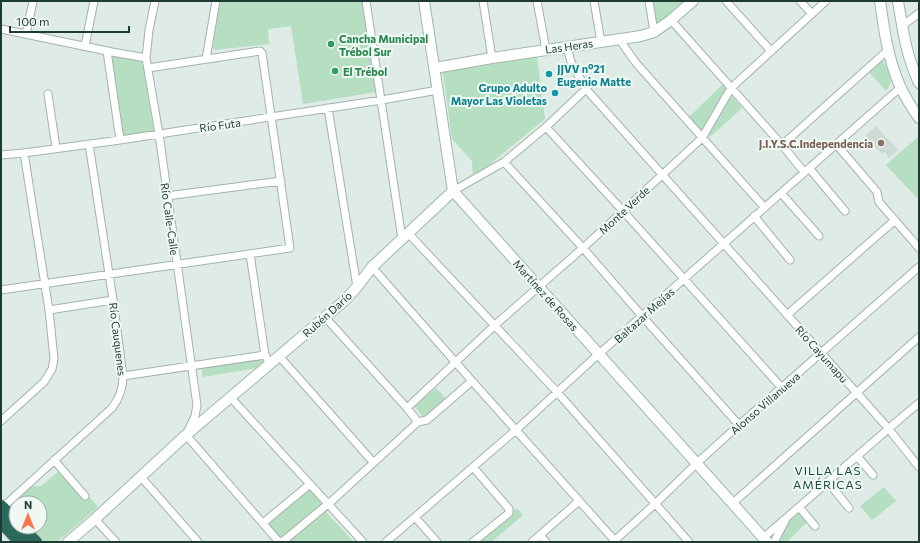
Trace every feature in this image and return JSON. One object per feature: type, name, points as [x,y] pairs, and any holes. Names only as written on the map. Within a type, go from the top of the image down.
[{"type":"highway","points":[[1,522],[20,542]]},
{"type":"street","points":[[26,34],[33,1]]},
{"type":"street","points":[[85,46],[94,1]]},
{"type":"street","name":"Río Calle-Calle","points":[[155,1],[149,30],[146,58],[197,405],[195,416],[186,435]]},
{"type":"street","points":[[206,59],[216,1]]},
{"type":"street","points":[[366,1],[405,236],[495,325],[557,392],[689,542]]},
{"type":"street","points":[[424,1],[454,191]]},
{"type":"street","points":[[484,1],[492,58]]},
{"type":"street","points":[[537,1],[546,50]]},
{"type":"street","points":[[594,1],[601,42]]},
{"type":"street","points":[[649,1],[654,32]]},
{"type":"street","name":"Las Heras","points":[[435,68],[641,36],[654,32],[693,1]]},
{"type":"street","points":[[726,1],[771,51]]},
{"type":"street","points":[[800,1],[812,14]]},
{"type":"street","name":"Monte Verde","points":[[407,408],[495,325],[583,248],[702,138],[731,88],[826,1]]},
{"type":"street","points":[[880,1],[885,36],[894,71],[901,87],[919,118]]},
{"type":"street","points":[[898,1],[908,56],[919,83]]},
{"type":"street","points":[[902,26],[919,13]]},
{"type":"street","points":[[671,20],[782,145],[845,211]]},
{"type":"street","points":[[1,28],[146,58]]},
{"type":"street","points":[[619,39],[636,63],[764,207]]},
{"type":"street","name":"Río Cayumapu","points":[[568,47],[571,62],[586,89],[822,353],[888,428],[919,466]]},
{"type":"street","points":[[782,145],[888,50]]},
{"type":"street","points":[[107,51],[120,140]]},
{"type":"street","points":[[1,290],[290,248],[272,117],[262,54],[260,51],[148,68]]},
{"type":"street","name":"Baltazar Mejías","points":[[386,542],[516,430],[764,207],[901,87]]},
{"type":"street","name":"Rubén Darío","points":[[68,542],[186,435],[344,301],[372,267],[454,191],[504,162],[546,127],[586,89]]},
{"type":"street","name":"Río Futa","points":[[1,155],[120,140],[438,90]]},
{"type":"street","points":[[48,94],[56,148]]},
{"type":"street","points":[[328,108],[357,287]]},
{"type":"street","points":[[546,127],[782,388]]},
{"type":"street","name":"Río Cauquenes","points":[[2,507],[112,408],[121,391],[123,376],[89,144]]},
{"type":"street","points":[[836,144],[877,192],[879,202],[919,248]]},
{"type":"street","points":[[1,420],[44,382],[52,369],[54,359],[49,310],[24,153]]},
{"type":"street","points":[[504,162],[583,248],[739,425]]},
{"type":"street","points":[[167,196],[281,181]]},
{"type":"street","name":"Martínez de Rosas","points":[[454,191],[765,540]]},
{"type":"street","points":[[781,193],[819,236]]},
{"type":"street","points":[[754,216],[790,260]]},
{"type":"street","points":[[787,315],[895,220]]},
{"type":"street","points":[[250,254],[265,355],[270,364]]},
{"type":"street","points":[[372,267],[614,542]]},
{"type":"street","name":"Alonso Villanueva","points":[[614,542],[739,425],[919,267]]},
{"type":"street","points":[[913,273],[919,279]]},
{"type":"street","points":[[49,310],[113,300]]},
{"type":"street","points":[[325,317],[418,422]]},
{"type":"street","points":[[733,503],[919,337]]},
{"type":"street","points":[[123,376],[265,355]]},
{"type":"street","points":[[279,356],[373,462]]},
{"type":"street","points":[[186,435],[281,542],[328,503],[418,422],[427,420],[472,381]]},
{"type":"street","points":[[231,398],[363,542]]},
{"type":"street","points":[[765,540],[799,507],[888,428],[919,403]]},
{"type":"street","points":[[857,456],[873,475]]},
{"type":"street","points":[[54,460],[85,496]]},
{"type":"street","points":[[473,467],[509,509],[509,513],[473,542]]},
{"type":"street","points":[[141,477],[198,542]]},
{"type":"street","points":[[828,482],[849,508]]},
{"type":"street","points":[[263,523],[310,484]]},
{"type":"street","points":[[532,542],[579,501]]},
{"type":"street","points":[[799,507],[815,526]]},
{"type":"street","points":[[415,517],[437,542]]},
{"type":"street","points":[[774,542],[788,517]]},
{"type":"street","points":[[95,519],[116,542]]},
{"type":"street","points":[[540,535],[546,542]]},
{"type":"shaded area","name":"J.I.Y.S.C.Independencia","points":[[876,126],[898,150],[889,158],[885,152],[882,154],[865,136]]},
{"type":"green space","name":"El Trébol","points":[[220,1],[362,1],[376,92],[303,104],[291,26],[268,29],[269,44],[214,50],[213,48]]},
{"type":"green space","points":[[651,1],[685,1],[669,16],[658,23],[654,21]]},
{"type":"green space","points":[[111,54],[142,60],[154,133],[123,137]]},
{"type":"green space","points":[[537,57],[545,119],[473,178],[472,161],[452,139],[443,72]]},
{"type":"green space","points":[[882,60],[890,75],[890,85],[886,91],[869,72]]},
{"type":"green space","points":[[724,83],[727,90],[701,131],[689,117]]},
{"type":"green space","points":[[731,95],[742,108],[710,137],[708,134]]},
{"type":"green space","points":[[919,136],[919,200],[886,165]]},
{"type":"green space","points":[[262,357],[264,367],[203,377],[201,366]]},
{"type":"green space","points":[[436,388],[447,400],[424,418],[414,406]]},
{"type":"green space","points":[[59,471],[84,500],[89,496],[98,507],[57,542],[44,542],[37,535],[48,535],[48,495],[19,495],[29,486],[41,486]]},
{"type":"green space","points":[[305,485],[322,504],[281,539],[264,520]]},
{"type":"green space","points":[[884,487],[896,501],[872,520],[860,506]]},
{"type":"green space","points":[[517,508],[523,515],[491,542],[476,542]]},
{"type":"green space","points":[[324,510],[354,542],[287,542]]},
{"type":"green space","points":[[799,511],[808,521],[787,542],[779,542],[791,517]]},
{"type":"place","name":"Cancha Municipal Trébol Sur","points":[[331,44]]},
{"type":"place","name":"El Trébol","points":[[335,71]]},
{"type":"place","name":"JJVV n°21 Eugenio Matte","points":[[549,74]]},
{"type":"place","name":"Grupo Adulto Mayor Las Violetas","points":[[555,93]]},
{"type":"place","name":"J.I.Y.S.C.Independencia","points":[[881,143]]},
{"type":"district","name":"VILLA LAS AMÉRICAS","points":[[828,477]]}]
